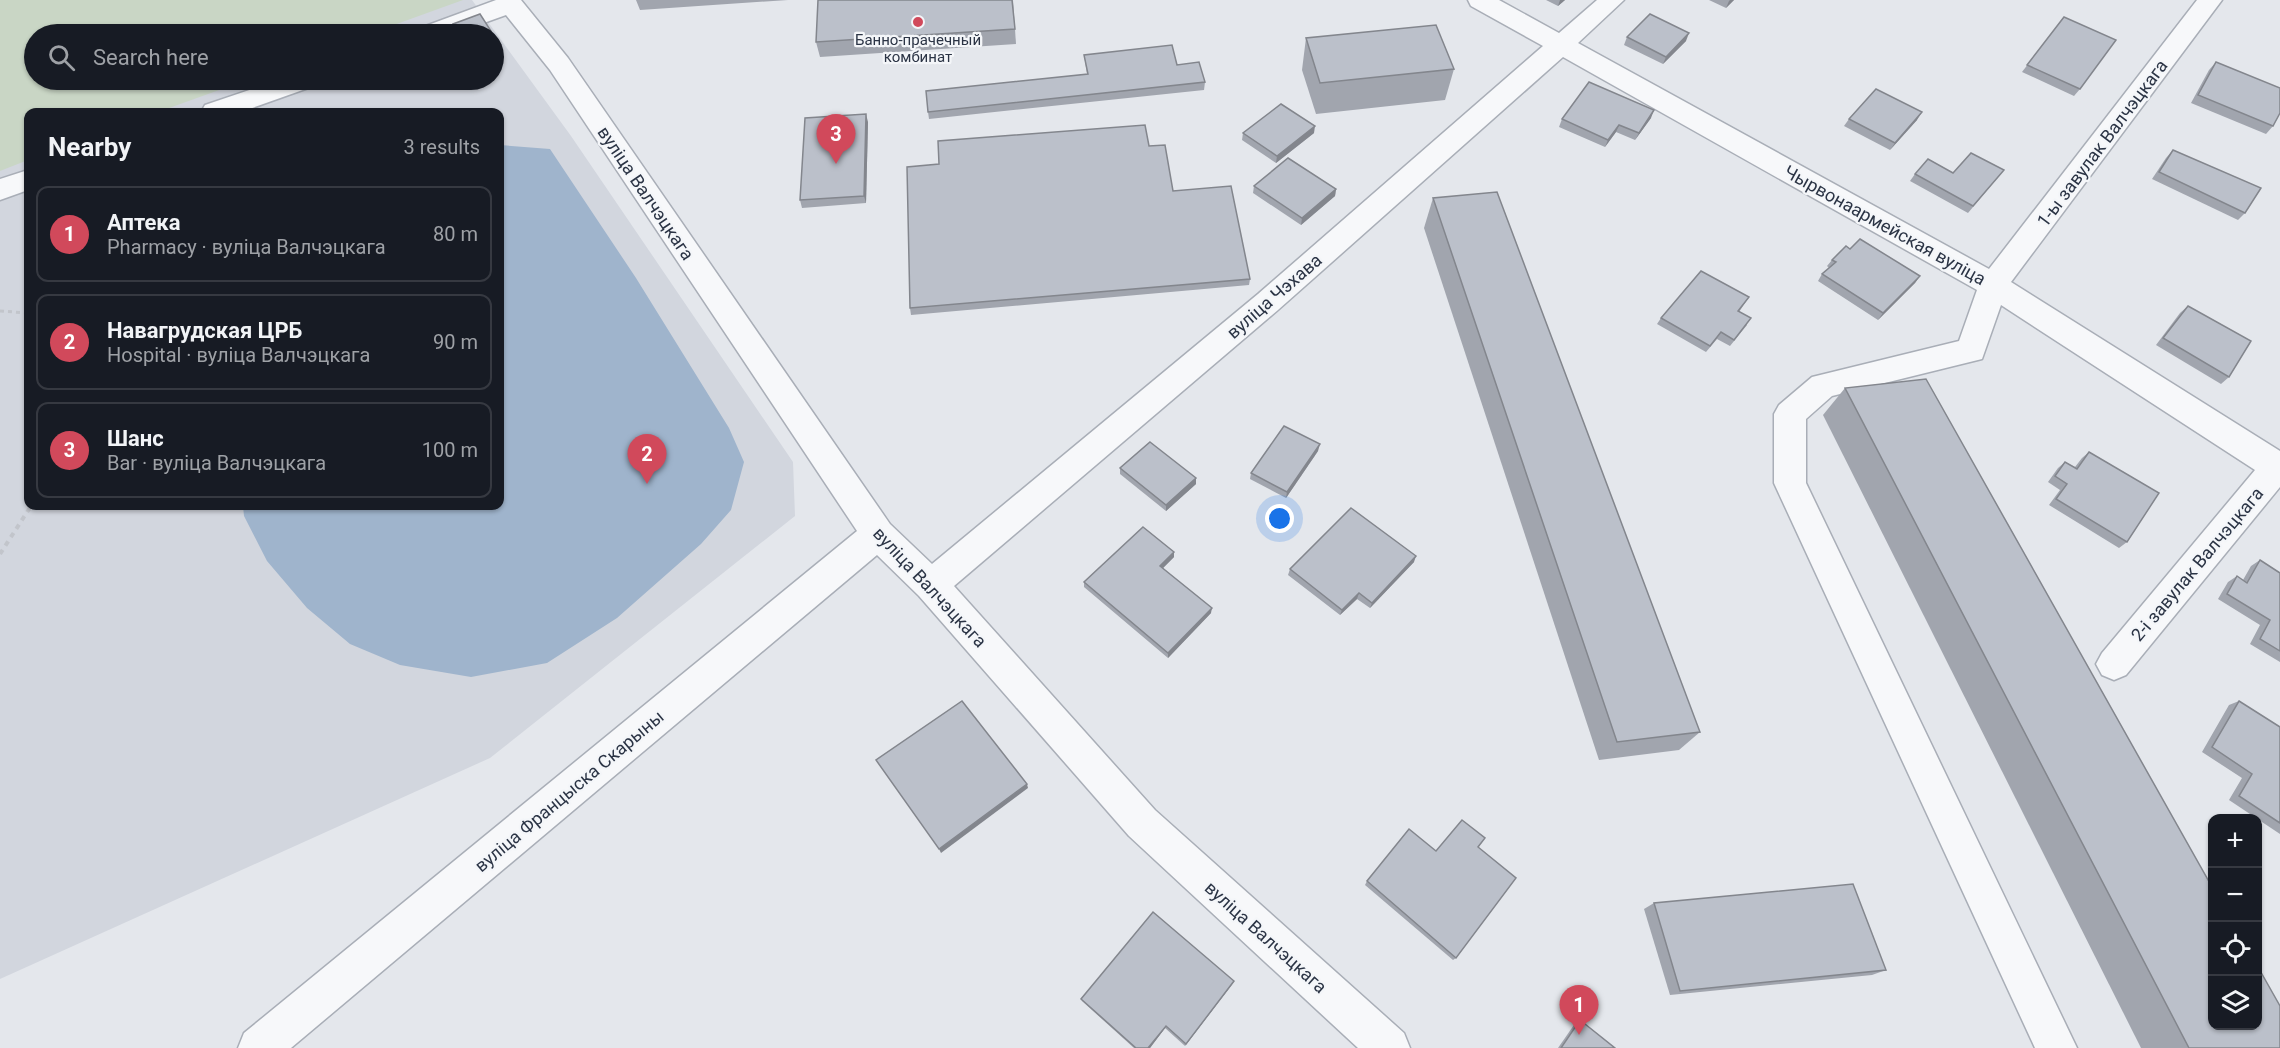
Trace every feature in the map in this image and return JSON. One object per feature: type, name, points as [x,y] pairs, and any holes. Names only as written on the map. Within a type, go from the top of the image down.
[{"type":"street","name":"Чырвонаармейская вуліца","points":[[1480,0],[1993,285],[2279,467]]},
{"type":"street","name":"вуліца Чэхава","points":[[931,585],[1268,302],[1612,0]]},
{"type":"street","name":"1-ы завулак Валчэцкага","points":[[2056,1048],[1790,483],[1790,414],[1823,386],[1971,350],[1993,285],[2210,0]]},
{"type":"street","points":[[454,24],[510,2]]},
{"type":"street","name":"вуліца Валчэцкага","points":[[510,2],[559,64],[878,534],[931,585],[1142,823],[1389,1048]]},
{"type":"street","points":[[225,108],[277,90]]},
{"type":"street","points":[[0,190],[24,181]]},
{"type":"street","name":"2-і завулак Валчэцкага","points":[[2114,664],[2279,467]]},
{"type":"street","name":"вуліца Францыска Скарыны","points":[[259,1048],[878,534]]},
{"type":"path","points":[[0,311],[24,313]]},
{"type":"path","points":[[0,554],[28,510]]},
{"type":"shaded area","points":[[0,0],[472,0],[489,24],[24,24],[24,90],[504,90],[504,44],[571,136],[793,462],[795,516],[490,758],[0,979]]},
{"type":"green space","points":[[0,0],[463,0],[397,24],[24,24],[24,90],[219,90],[169,108],[24,108],[24,162],[0,171]]},
{"type":"water","points":[[504,145],[550,149],[636,278],[729,428],[744,462],[731,510],[701,544],[617,618],[547,663],[471,677],[400,665],[350,644],[307,608],[267,561],[244,516],[243,510],[504,510]]},
{"type":"building","name":"Банно-прачечный комбинат","points":[[818,0],[1012,0],[1015,29],[816,42]]},
{"type":"building","points":[[480,14],[486,24],[453,24]]},
{"type":"building","points":[[1650,14],[1689,33],[1666,57],[1627,37]]},
{"type":"building","points":[[2064,17],[2116,40],[2080,89],[2027,65]]},
{"type":"building","points":[[1436,25],[1454,69],[1320,83],[1306,38]]},
{"type":"building","points":[[1172,45],[1177,65],[1199,62],[1205,82],[928,112],[926,91],[1088,74],[1084,55]]},
{"type":"building","points":[[2216,62],[2280,88],[2280,113],[2273,126],[2198,95]]},
{"type":"building","points":[[1589,82],[1654,110],[1639,133],[1619,125],[1608,140],[1562,119]]},
{"type":"building","points":[[1876,89],[1922,112],[1895,143],[1849,119]]},
{"type":"building","points":[[1281,104],[1315,126],[1277,156],[1243,133]]},
{"type":"building","points":[[866,114],[864,196],[800,200],[805,118]]},
{"type":"building","points":[[1145,125],[1149,146],[1165,145],[1173,191],[1231,186],[1250,279],[910,308],[907,167],[939,164],[938,141]]},
{"type":"building","points":[[2173,150],[2261,188],[2245,213],[2159,172]]},
{"type":"building","points":[[1971,153],[2004,170],[1973,206],[1915,174],[1928,159],[1953,173]]},
{"type":"building","points":[[1288,158],[1336,189],[1302,218],[1254,186]]},
{"type":"building","points":[[1497,192],[1700,732],[1617,742],[1433,198]]},
{"type":"building","points":[[1860,239],[1920,276],[1883,313],[1822,274],[1836,262],[1832,260],[1846,246],[1850,249]]},
{"type":"building","points":[[1701,271],[1749,297],[1738,311],[1751,318],[1734,340],[1721,332],[1710,346],[1661,318]]},
{"type":"building","points":[[2188,306],[2251,341],[2229,377],[2163,338]]},
{"type":"building","points":[[1926,379],[2208,880],[2208,1030],[2262,1030],[2262,974],[2280,1006],[2280,1048],[2189,1048],[1845,388]]},
{"type":"building","points":[[1284,426],[1320,444],[1287,492],[1251,473]]},
{"type":"building","points":[[1150,442],[1196,478],[1166,505],[1120,468]]},
{"type":"building","points":[[2089,452],[2159,493],[2127,542],[2056,499],[2067,484],[2055,476],[2065,462],[2077,469]]},
{"type":"building","points":[[1351,508],[1416,556],[1372,603],[1359,593],[1342,610],[1290,569]]},
{"type":"building","points":[[1143,527],[1174,552],[1160,566],[1212,608],[1168,653],[1084,582]]},
{"type":"building","points":[[2260,560],[2280,573],[2280,651],[2260,639],[2270,620],[2227,594],[2237,576],[2247,583]]},
{"type":"building","points":[[962,701],[1027,784],[939,849],[876,760]]},
{"type":"building","points":[[2239,701],[2280,727],[2280,823],[2239,796],[2252,774],[2212,747]]},
{"type":"building","points":[[1462,820],[1485,838],[1478,847],[1516,878],[1456,958],[1367,881],[1409,829],[1436,851]]},
{"type":"building","points":[[1853,884],[1886,970],[1680,991],[1654,903]]},
{"type":"building","points":[[1153,912],[1234,981],[1186,1044],[1166,1026],[1148,1048],[1136,1048],[1081,999]]},
{"type":"building","points":[[1580,1020],[1615,1048],[1561,1048]]},
{"type":"place","name":"Банно-прачечный комбинат","points":[[918,22]]},
{"type":"place","name":"Шанс","points":[[836,164]]},
{"type":"place","name":"Навагрудская ЦРБ","points":[[647,484]]},
{"type":"place","name":"Аптека","points":[[1579,1035]]}]
